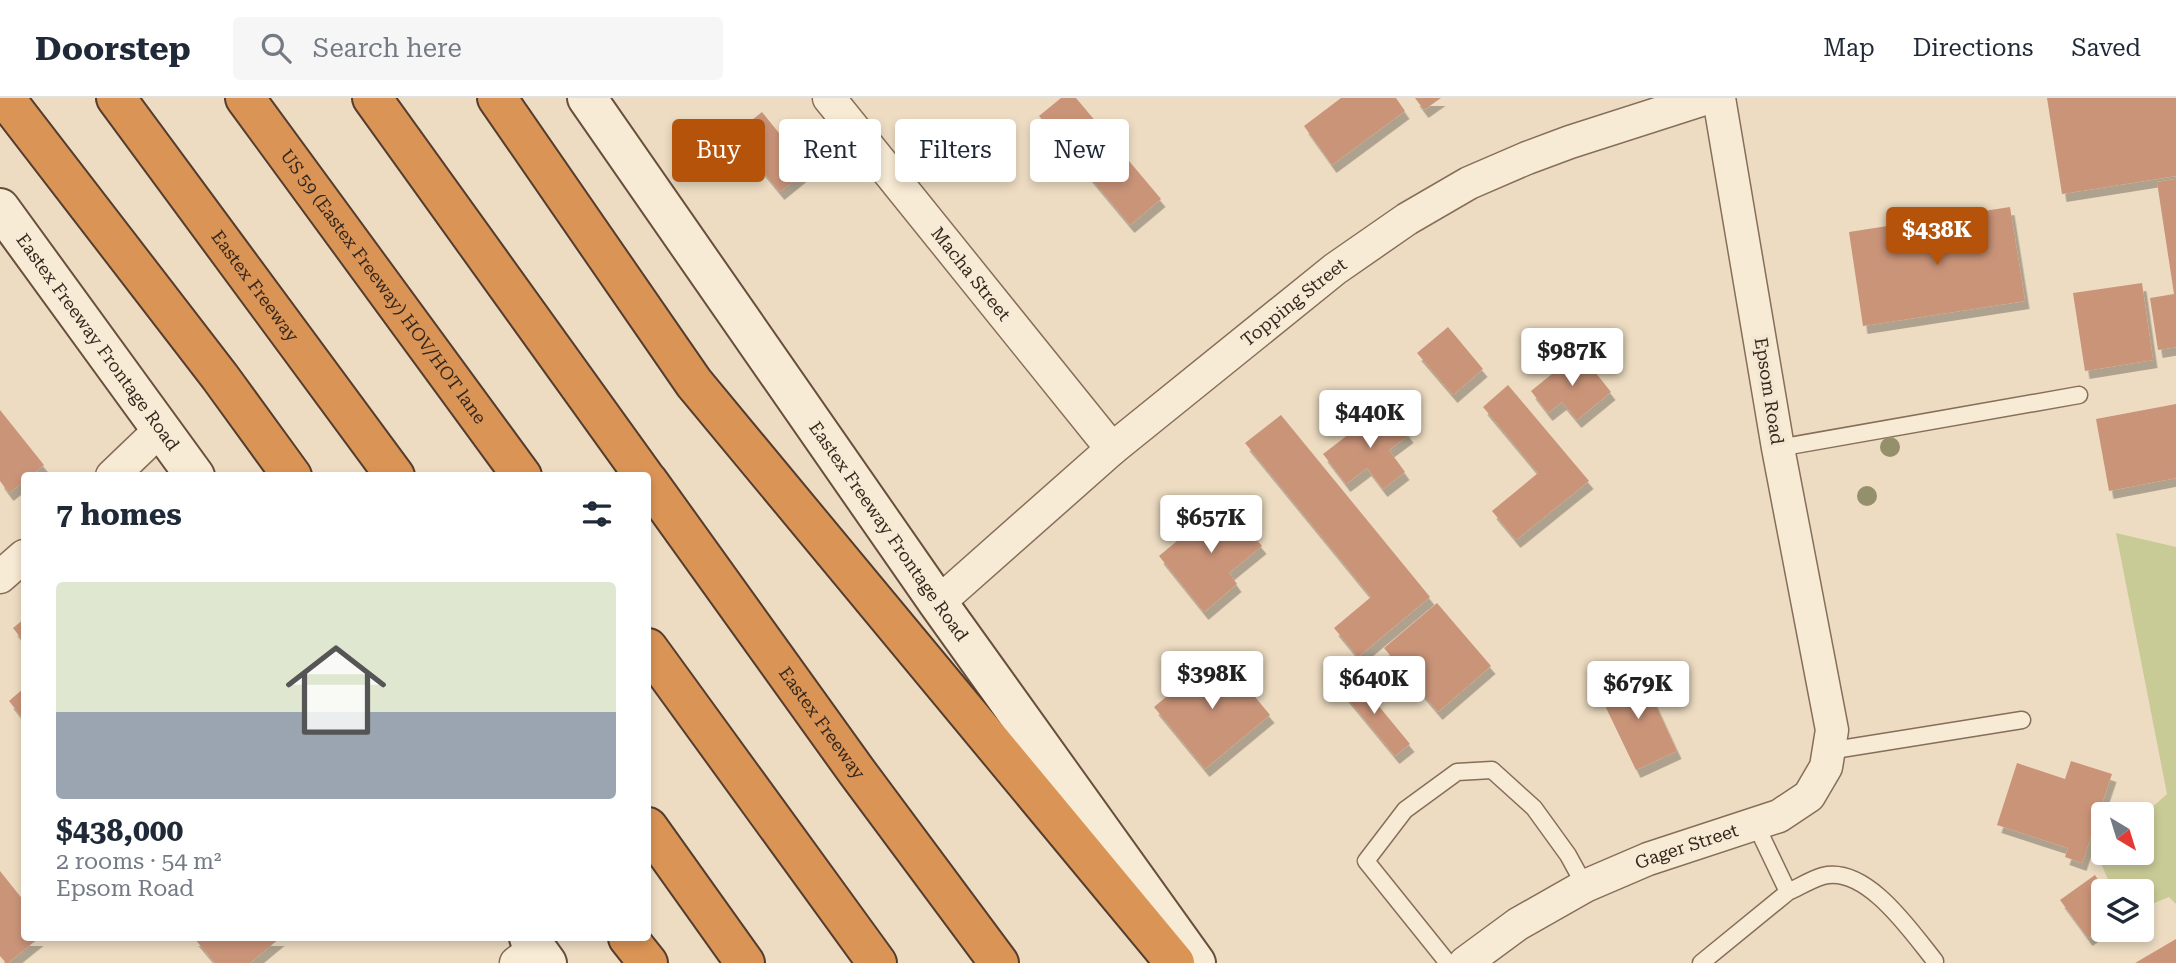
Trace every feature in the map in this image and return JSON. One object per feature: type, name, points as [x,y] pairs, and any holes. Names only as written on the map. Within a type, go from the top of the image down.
[{"type":"highway","points":[[5,98],[220,377],[289,472]]},
{"type":"highway","name":"Eastex Freeway","points":[[116,98],[391,472]]},
{"type":"highway","name":"US 59 (Eastex Freeway) HOV/HOT lane","points":[[247,98],[519,472]]},
{"type":"highway","points":[[372,98],[641,472]]},
{"type":"highway","points":[[497,98],[694,383],[1175,963]]},
{"type":"highway","name":"Eastex Freeway","points":[[651,485],[866,784],[999,963]]},
{"type":"highway","points":[[651,652],[877,963]]},
{"type":"highway","points":[[651,831],[745,963]]},
{"type":"highway","points":[[630,941],[648,963]]},
{"type":"main road","name":"Eastex Freeway Frontage Road","points":[[587,98],[938,603],[1196,963]]},
{"type":"main road","name":"Eastex Freeway Frontage Road","points":[[0,208],[192,472]]},
{"type":"street","name":"Macha Street","points":[[830,98],[1111,449]]},
{"type":"street","name":"Topping Street","points":[[938,603],[1111,449],[1335,269],[1407,219],[1469,183],[1527,158],[1707,98]]},
{"type":"street","name":"Epsom Road","points":[[1719,98],[1778,448],[1823,684]]},
{"type":"street","points":[[116,472],[161,429]]},
{"type":"street","points":[[0,577],[21,559]]},
{"type":"street","name":"Gager Street","points":[[1465,963],[1518,924],[1585,886],[1648,859],[1779,816],[1809,796],[1826,767],[1832,730],[1823,684]]},
{"type":"lane","points":[[1778,448],[2079,395]]},
{"type":"lane","points":[[1828,751],[2022,720]]},
{"type":"lane","points":[[1448,963],[1366,861],[1405,810],[1457,772],[1492,770],[1534,808],[1568,855],[1585,886]]},
{"type":"lane","points":[[1756,825],[1788,892]]},
{"type":"lane","points":[[1702,963],[1788,892],[1824,875],[1841,876],[1861,883],[1884,899],[1935,961]]},
{"type":"green space","points":[[2116,533],[2176,547],[2176,904],[2169,897],[2154,903],[2154,879],[2108,879],[2102,865],[2154,865],[2154,805],[2167,794]]},
{"type":"building","points":[[1061,98],[1076,98],[1094,119],[1042,119],[1039,116]]},
{"type":"building","points":[[1341,98],[1396,98],[1405,111],[1332,165],[1304,126]]},
{"type":"building","points":[[1415,98],[1441,98],[1424,110]]},
{"type":"building","points":[[2047,98],[2176,98],[2176,176],[2062,194]]},
{"type":"building","points":[[762,112],[779,133],[779,182],[792,182],[780,192],[765,174],[765,119],[753,119]]},
{"type":"building","points":[[1129,161],[1161,199],[1130,225],[1094,182],[1129,182]]},
{"type":"building","points":[[2176,179],[2176,347],[2158,350],[2150,298],[2174,294],[2157,182]]},
{"type":"building","points":[[2010,207],[2025,301],[1863,326],[1849,232]]},
{"type":"building","points":[[2142,283],[2153,360],[2085,371],[2073,293]]},
{"type":"building","points":[[1448,327],[1483,369],[1453,395],[1417,353]]},
{"type":"building","points":[[1579,352],[1611,392],[1577,420],[1562,402],[1548,413],[1531,391]]},
{"type":"building","points":[[1508,385],[1589,481],[1516,540],[1492,511],[1538,473],[1483,407]]},
{"type":"building","points":[[2176,404],[2176,478],[2109,491],[2096,419]]},
{"type":"building","points":[[1387,405],[1409,435],[1389,450],[1405,472],[1383,489],[1367,468],[1346,484],[1323,454]]},
{"type":"building","points":[[0,410],[44,465],[35,472],[21,472],[21,483],[9,493],[0,481]]},
{"type":"building","points":[[1281,415],[1430,597],[1358,657],[1334,628],[1371,597],[1245,443]]},
{"type":"building","points":[[1225,501],[1262,546],[1229,573],[1237,584],[1204,612],[1159,556]]},
{"type":"building","points":[[1437,603],[1491,666],[1438,712],[1384,648]]},
{"type":"building","points":[[21,621],[21,638],[13,628]]},
{"type":"building","points":[[1219,653],[1270,715],[1205,769],[1154,707]]},
{"type":"building","points":[[1640,671],[1677,751],[1636,770],[1598,691]]},
{"type":"building","points":[[1354,676],[1410,744],[1395,756],[1339,688]]},
{"type":"building","points":[[21,691],[21,716],[9,701]]},
{"type":"building","points":[[2071,761],[2112,774],[2103,802],[2091,802],[2091,836],[2082,863],[2065,857],[2068,848],[1997,825],[2017,763],[2065,779]]},
{"type":"building","points":[[0,871],[21,897],[21,941],[35,941],[8,963],[0,956]]},
{"type":"building","points":[[2095,875],[2098,879],[2091,879],[2091,936],[2088,938],[2060,900]]},
{"type":"building","points":[[2176,939],[2176,963],[2135,963]]},
{"type":"building","points":[[197,941],[276,941],[250,963],[215,963]]}]
